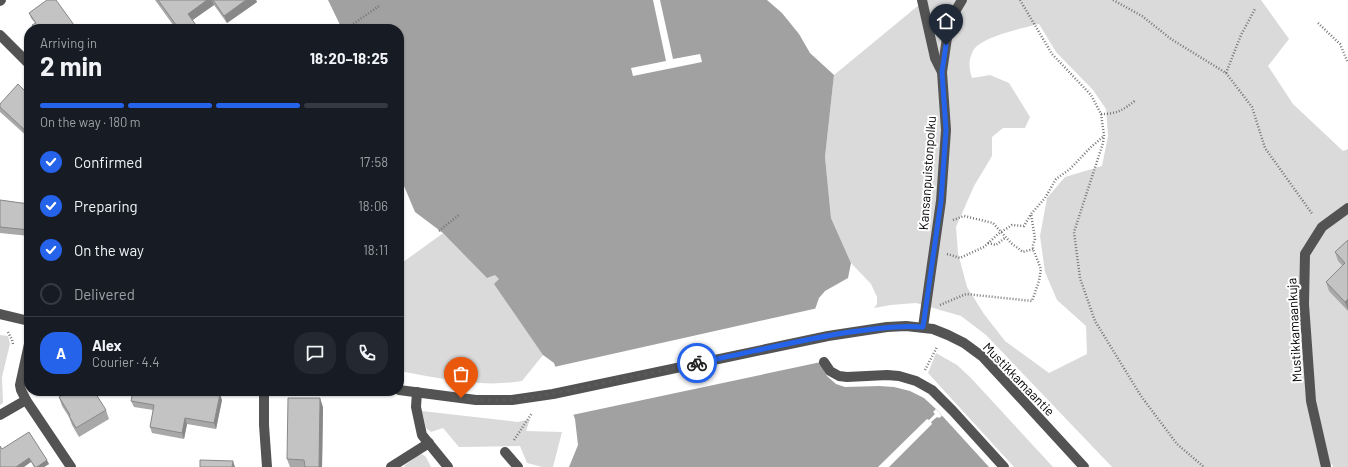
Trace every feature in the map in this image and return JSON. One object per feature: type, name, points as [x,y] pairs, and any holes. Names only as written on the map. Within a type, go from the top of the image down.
[{"type":"street","points":[[922,0],[935,58],[942,72]]},
{"type":"street","name":"Kansanpuistonpolku","points":[[923,327],[938,220],[946,130],[942,72],[952,15],[962,0]]},
{"type":"street","points":[[0,36],[24,59]]},
{"type":"street","name":"Mustikkamaankuja","points":[[1326,467],[1311,401],[1304,304],[1305,254],[1322,227],[1348,208]]},
{"type":"street","points":[[0,314],[24,320]]},
{"type":"street","name":"Mustikkamaantie","points":[[417,392],[476,400],[512,400],[553,394],[828,336],[887,327],[923,327],[948,335],[964,343],[983,357],[1084,467]]},
{"type":"street","points":[[824,362],[830,371],[839,376],[899,376],[916,381],[932,390],[1004,467]]},
{"type":"street","points":[[24,367],[20,385],[21,390],[26,400],[71,467]]},
{"type":"street","points":[[404,391],[417,392],[416,407],[422,436],[448,467]]},
{"type":"street","points":[[264,396],[264,425],[267,467]]},
{"type":"street","points":[[0,415],[26,400]]},
{"type":"street","points":[[391,467],[429,443]]},
{"type":"street","points":[[505,452],[518,467]]},
{"type":"path","points":[[1020,0],[1052,54],[1091,95],[1101,114],[1104,143],[1074,232],[1080,278],[1095,321],[1141,396],[1177,444],[1204,467]]},
{"type":"path","points":[[1113,0],[1142,16],[1172,39],[1226,73],[1252,107],[1265,148],[1322,227]]},
{"type":"path","points":[[353,24],[378,6]]},
{"type":"path","points":[[1226,73],[1241,34],[1255,9]]},
{"type":"path","points":[[1318,23],[1340,44],[1348,63]]},
{"type":"path","points":[[1101,114],[1112,114],[1122,111],[1136,100]]},
{"type":"path","points":[[934,252],[960,258],[984,247],[1002,231],[1012,225],[1024,226],[1031,214],[1046,198],[1056,179],[1070,169],[1104,135]]},
{"type":"path","points":[[439,231],[460,214]]},
{"type":"path","points":[[925,310],[966,294],[1032,301],[1039,281],[1041,269],[1033,249],[1035,239],[1031,214]]},
{"type":"path","points":[[938,220],[952,221],[964,216],[992,223],[1002,231],[1011,243],[1023,252],[1033,249]]},
{"type":"path","points":[[988,243],[996,245],[1007,237]]},
{"type":"path","points":[[924,372],[937,347]]},
{"type":"path","points":[[505,452],[532,413]]},
{"type":"shaded area","points":[[328,0],[767,0],[782,13],[799,34],[810,53],[834,75],[825,157],[831,218],[851,263],[848,278],[825,291],[819,298],[812,318],[818,359],[827,376],[836,384],[845,387],[894,387],[910,391],[924,398],[989,467],[569,467],[578,445],[575,419],[554,363],[543,355],[494,284],[499,279],[495,275],[487,278],[443,233],[415,212],[404,186],[404,24],[340,24]]},
{"type":"shaded area","points":[[925,0],[1261,0],[1289,39],[1268,66],[1293,104],[1343,151],[1348,149],[1348,467],[1333,467],[1332,464],[1326,467],[1112,467],[986,335],[961,316],[916,303],[874,308],[877,304],[877,297],[871,284],[851,263],[831,218],[825,157],[834,75]],"holes":[[[1039,24],[1056,52],[1093,90],[1106,109],[1108,136],[1102,166],[1065,177],[1047,198],[1040,236],[1045,272],[1057,300],[1086,326],[1087,354],[1049,373],[1005,341],[984,314],[967,287],[958,253],[956,227],[974,186],[992,156],[992,137],[1003,128],[1025,128],[1030,117],[1009,83],[990,75],[972,78],[970,71],[970,58],[973,51],[984,41],[993,37]]]},
{"type":"shaded area","points":[[453,226],[493,257],[552,354],[543,355],[522,381],[507,383],[476,383],[404,372],[404,261]]},
{"type":"shaded area","points":[[0,335],[8,336],[10,344],[2,377],[3,403],[0,405]]},
{"type":"shaded area","points":[[936,353],[957,365],[970,377],[1053,467],[1014,467],[928,373]]},
{"type":"shaded area","points":[[422,411],[518,422],[530,419],[526,431],[562,432],[553,467],[542,467],[527,463],[520,446],[459,447],[443,428],[431,432],[426,428]]},
{"type":"shaded area","points":[[422,454],[426,457],[431,467],[404,466],[418,455]]},
{"type":"pier","points":[[653,0],[660,0],[673,59],[700,54],[702,62],[633,76],[631,68],[666,61]]},
{"type":"pier","points":[[818,308],[814,318],[821,362],[572,415],[554,367]]},
{"type":"pier","points":[[936,409],[942,416],[939,418],[937,417],[931,422],[932,424],[889,467],[878,467],[927,419],[929,420],[935,414],[933,412]]},
{"type":"building","points":[[47,0],[56,0],[73,24],[34,24],[36,23],[29,13]]},
{"type":"building","points":[[158,0],[207,0],[188,14],[195,24],[175,24]]},
{"type":"building","points":[[213,0],[246,0],[224,16]]},
{"type":"building","points":[[18,84],[24,90],[24,129],[0,107],[0,104]]},
{"type":"building","points":[[0,200],[24,203],[24,229],[0,227]]},
{"type":"building","points":[[1348,240],[1348,299],[1345,302],[1326,282],[1345,263],[1335,252]]},
{"type":"building","points":[[97,396],[106,410],[76,428],[59,397]]},
{"type":"building","points":[[132,396],[220,396],[214,423],[185,418],[182,433],[150,427],[154,405],[131,401]]},
{"type":"building","points":[[288,398],[320,398],[319,467],[305,467],[304,460],[287,459]]},
{"type":"building","points":[[29,432],[47,460],[37,467],[35,467],[29,458],[16,467],[0,467],[0,446],[2,449]]},
{"type":"building","points":[[200,460],[233,461],[232,467],[200,467]]},
{"type":"way so far","points":[[461,398],[476,400],[512,400],[553,394],[697,363]]},
{"type":"route","points":[[697,363],[828,336],[887,327],[923,327],[941,201],[946,130],[942,72],[946,45]]}]
